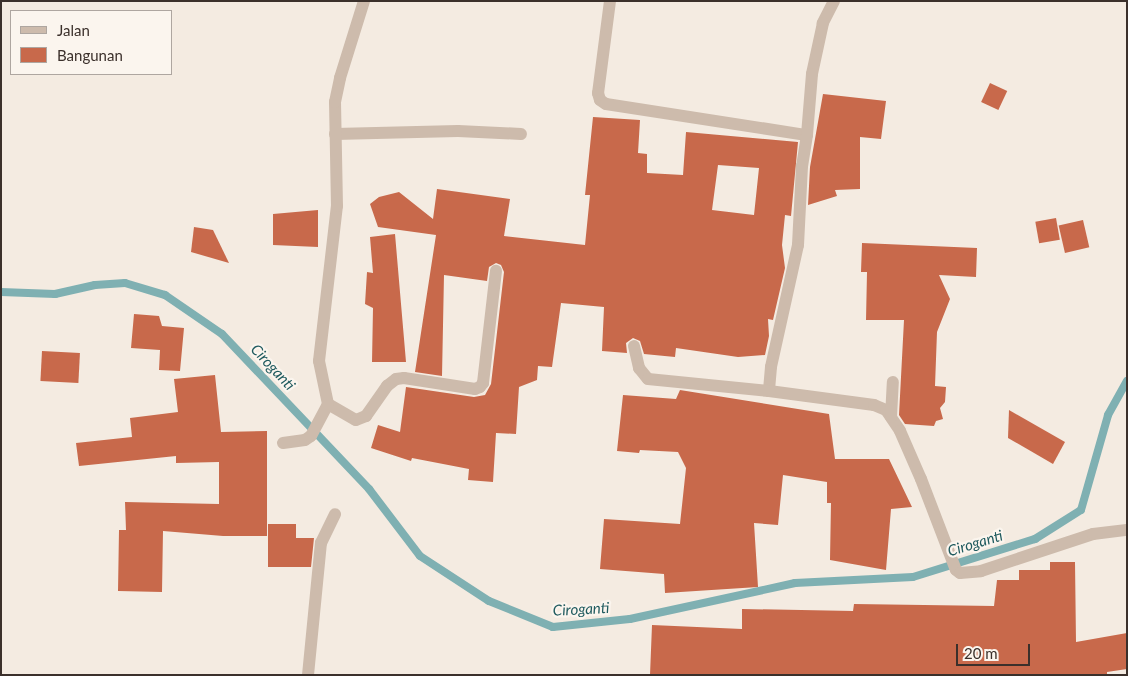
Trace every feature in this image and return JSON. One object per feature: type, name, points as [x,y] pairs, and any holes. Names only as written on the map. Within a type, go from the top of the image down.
[{"type":"street","points":[[282,444],[305,440],[311,436],[328,404],[319,361],[337,206],[335,102],[340,78],[364,1]]},
{"type":"street","points":[[610,1],[598,92],[600,100],[606,104],[807,135]]},
{"type":"street","points":[[769,391],[771,367],[798,245],[802,166],[807,135],[812,74],[823,23],[834,1]]},
{"type":"street","points":[[335,134],[458,131],[521,134]]},
{"type":"street","points":[[328,404],[356,420],[366,416],[387,386],[396,379],[404,378],[475,389],[480,387],[483,383],[496,271]]},
{"type":"street","points":[[634,346],[639,368],[648,379],[769,391],[881,406],[891,417],[921,479],[956,570],[967,573],[981,570],[1093,534],[1127,530]]},
{"type":"street","points":[[891,417],[892,382]]},
{"type":"street","points":[[308,675],[321,543],[335,514]]},
{"type":"building","points":[[990,83],[1007,91],[998,110],[981,102]]},
{"type":"building","points":[[823,94],[886,101],[881,139],[860,137],[860,189],[835,190],[837,196],[808,205],[810,167]]},
{"type":"building","points":[[593,117],[640,120],[638,153],[647,154],[647,173],[683,175],[686,132],[798,142],[791,216],[785,215],[782,245],[785,268],[773,320],[768,319],[769,336],[765,355],[738,357],[676,348],[675,357],[644,354],[640,341],[633,338],[626,343],[627,353],[602,351],[604,307],[561,303],[552,367],[538,366],[537,380],[519,387],[516,434],[496,433],[493,482],[468,480],[469,469],[412,458],[411,461],[371,448],[378,425],[400,432],[406,387],[474,397],[485,395],[491,384],[504,272],[501,265],[496,263],[489,267],[487,281],[444,275],[442,376],[415,372],[436,235],[378,227],[370,204],[379,197],[399,192],[433,219],[437,189],[510,199],[504,236],[585,245],[590,195],[585,195]],"holes":[[[718,165],[759,168],[754,215],[712,210]]]},
{"type":"building","points":[[318,210],[318,247],[273,245],[273,214]]},
{"type":"building","points":[[1056,218],[1060,240],[1039,243],[1035,222]]},
{"type":"building","points":[[1083,220],[1089,247],[1065,253],[1059,226]]},
{"type":"building","points":[[194,227],[213,230],[229,263],[191,252]]},
{"type":"building","points":[[395,234],[406,362],[372,362],[373,308],[365,304],[367,272],[373,273],[370,237]]},
{"type":"building","points":[[862,243],[977,248],[976,277],[939,275],[950,299],[937,332],[935,386],[946,387],[945,402],[940,408],[943,419],[936,421],[934,426],[905,424],[899,415],[904,320],[866,320],[867,272],[861,272]]},
{"type":"building","points":[[134,314],[159,316],[162,326],[184,328],[180,371],[159,370],[160,350],[131,348]]},
{"type":"building","points":[[42,351],[80,353],[78,383],[40,381]]},
{"type":"building","points":[[215,375],[221,432],[267,431],[267,536],[223,536],[163,531],[162,592],[118,591],[119,530],[126,530],[125,502],[219,504],[219,462],[176,463],[176,456],[79,466],[76,443],[132,437],[130,418],[178,412],[174,379]]},
{"type":"building","points":[[680,390],[829,414],[835,459],[889,459],[912,507],[891,509],[886,570],[830,560],[831,503],[827,503],[827,482],[783,475],[778,525],[754,523],[758,587],[665,593],[664,574],[600,569],[604,519],[680,524],[686,468],[678,452],[640,450],[639,453],[617,451],[623,395],[676,399]]},
{"type":"building","points":[[1009,410],[1065,442],[1053,464],[1008,438]]},
{"type":"building","points":[[268,524],[296,524],[296,538],[314,538],[311,567],[268,567]]},
{"type":"building","points":[[1050,562],[1075,562],[1076,642],[1127,633],[1127,669],[1107,672],[1107,675],[650,675],[652,625],[742,629],[742,609],[853,611],[854,604],[994,606],[997,580],[1019,580],[1019,570],[1050,570]]},
{"type":"waterway","name":"Ciroganti","points":[[1,292],[55,294],[95,285],[125,283],[165,295],[222,334],[369,489],[420,556],[489,601],[553,627],[630,619],[795,583],[913,577],[1035,539],[1081,510],[1108,415],[1127,381]]}]
